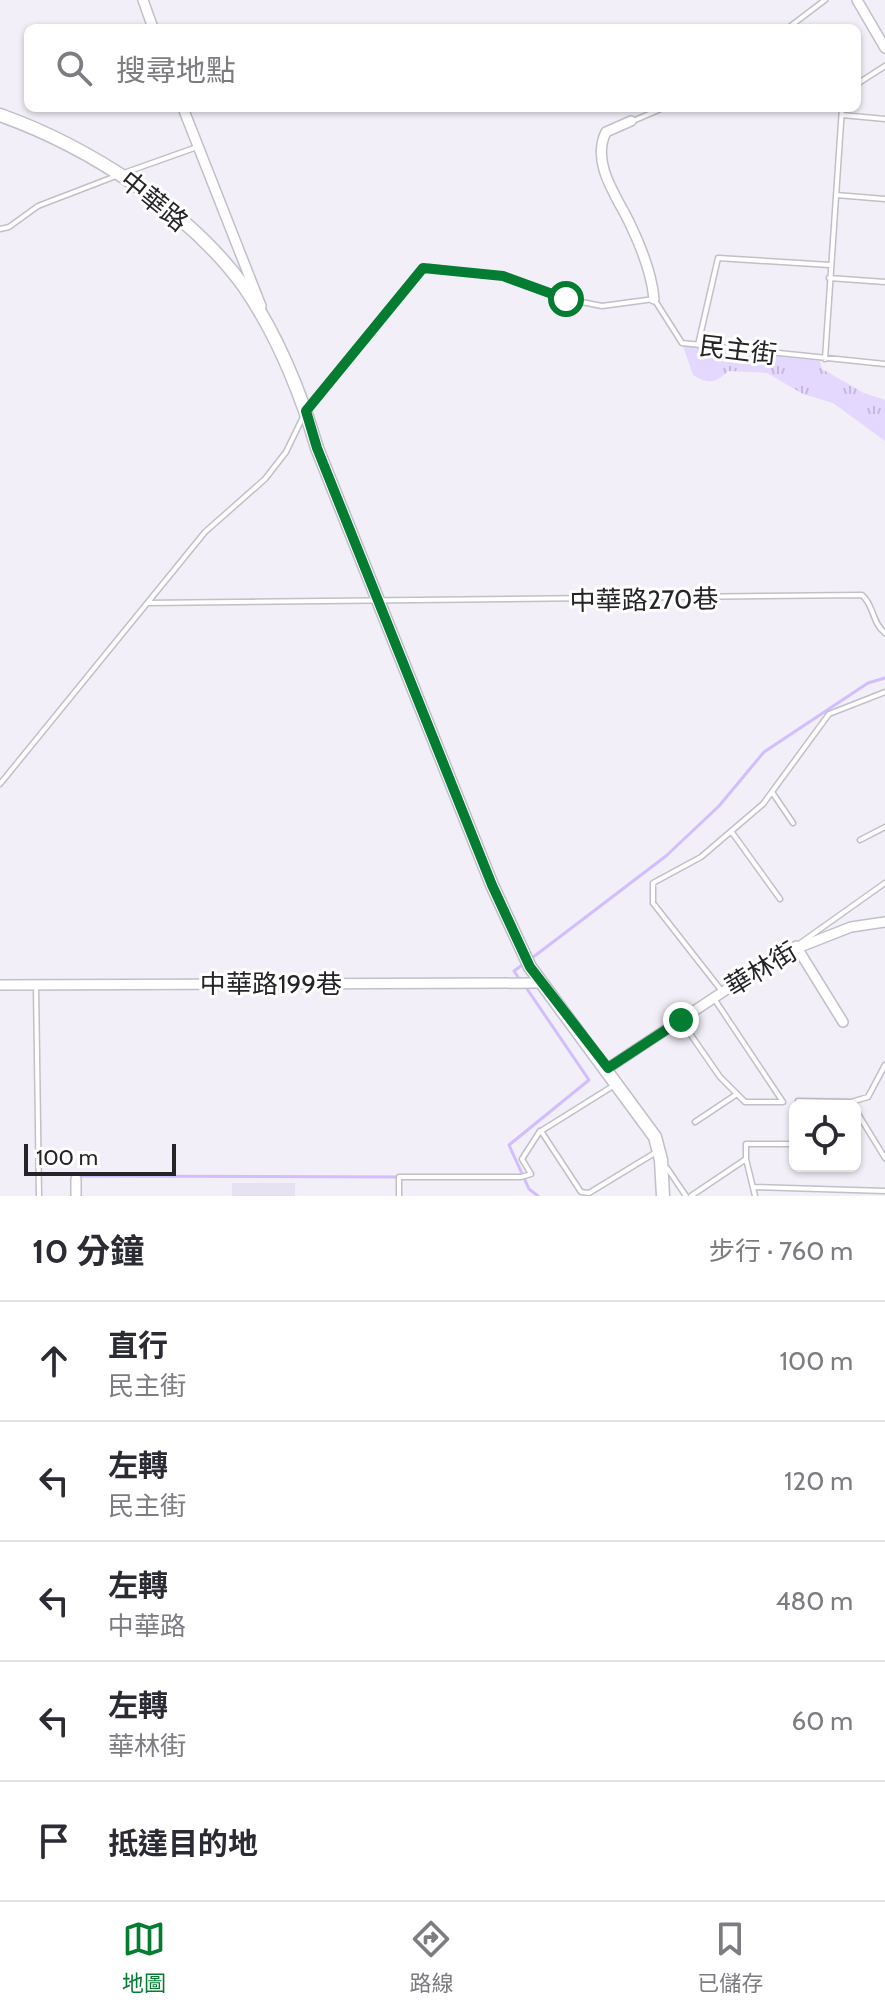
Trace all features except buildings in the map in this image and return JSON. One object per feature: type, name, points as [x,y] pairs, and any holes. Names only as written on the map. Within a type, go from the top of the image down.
[{"type":"main road","name":"中華路","points":[[0,115],[44,131],[123,174],[208,246],[244,287],[306,411],[492,885],[530,967],[608,1068],[660,1155],[663,1196]]},
{"type":"street","points":[[143,0],[152,24]]},
{"type":"street","points":[[857,0],[885,48]]},
{"type":"street","name":"中華路","points":[[184,112],[270,334]]},
{"type":"street","points":[[631,121],[606,132],[603,164],[637,240],[654,299]]},
{"type":"street","name":"華林街","points":[[608,1068],[796,946],[851,927],[885,922]]},
{"type":"street","points":[[796,946],[843,1022]]},
{"type":"street","name":"中華路199巷","points":[[0,985],[542,983]]},
{"type":"street","points":[[76,1179],[76,1196]]},
{"type":"lane","points":[[793,24],[825,0]]},
{"type":"lane","points":[[861,81],[885,66]]},
{"type":"lane","points":[[631,121],[656,112]]},
{"type":"lane","points":[[825,359],[842,115],[885,119]]},
{"type":"lane","points":[[0,229],[9,227],[38,206],[197,147]]},
{"type":"lane","points":[[836,195],[885,199]]},
{"type":"lane","points":[[698,346],[718,258],[830,265]]},
{"type":"lane","points":[[0,784],[205,532],[265,479],[286,452],[306,411],[423,268],[503,276],[566,299],[602,306],[654,299]]},
{"type":"lane","points":[[829,278],[885,282]]},
{"type":"lane","name":"民主街","points":[[654,299],[682,343],[885,364]]},
{"type":"lane","name":"中華路270巷","points":[[379,602],[862,595],[885,633]]},
{"type":"lane","points":[[147,603],[379,602]]},
{"type":"lane","points":[[681,1020],[720,1077],[745,1102],[783,1102],[718,995],[653,903],[653,883],[701,857],[731,831],[772,791],[829,714],[885,692]]},
{"type":"lane","points":[[772,791],[793,823]]},
{"type":"lane","points":[[860,840],[885,827]]},
{"type":"lane","points":[[731,831],[780,899]]},
{"type":"lane","points":[[796,946],[885,883]]},
{"type":"lane","points":[[36,985],[39,1196]]},
{"type":"lane","points":[[861,1101],[868,1097],[885,1065]]},
{"type":"lane","points":[[399,1196],[399,1177],[521,1177],[531,1174],[522,1159],[541,1131],[617,1083]]},
{"type":"lane","points":[[695,1122],[737,1094]]},
{"type":"lane","points":[[861,1119],[885,1158]]},
{"type":"lane","points":[[541,1131],[581,1192],[589,1193],[660,1155],[688,1196],[746,1159]]},
{"type":"lane","points":[[755,1196],[746,1159],[746,1144],[789,1144]]},
{"type":"lane","points":[[754,1187],[885,1191]]},
{"type":"shaded area","points":[[232,1183],[295,1183],[295,1196],[232,1196]]},
{"type":"green space","points":[[683,346],[820,361],[822,369],[864,393],[885,400],[885,441],[833,403],[803,394],[767,373],[728,371],[715,380],[698,378],[693,375]]},
{"type":"waterway","points":[[532,958],[666,856],[719,806],[764,752],[868,683],[885,678]]},
{"type":"waterway","points":[[520,980],[514,971],[525,963]]},
{"type":"waterway","points":[[525,986],[589,1080],[509,1145],[529,1189],[538,1196]]},
{"type":"waterway","points":[[77,1176],[401,1177]]},
{"type":"route","points":[[566,299],[503,276],[423,268],[306,411],[317,448],[492,885],[530,967],[608,1068],[681,1020]]}]
